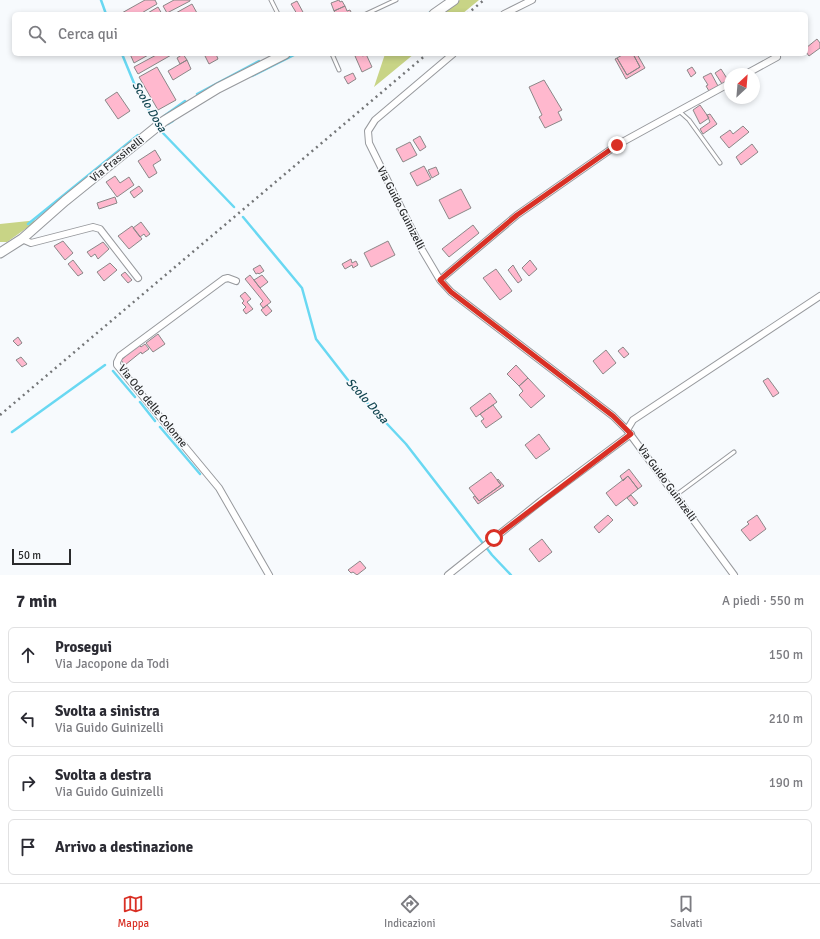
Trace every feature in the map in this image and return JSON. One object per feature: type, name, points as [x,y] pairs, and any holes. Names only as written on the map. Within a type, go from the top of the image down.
[{"type":"street","points":[[437,12],[454,0]]},
{"type":"street","points":[[508,12],[532,0]]},
{"type":"street","name":"Via Frassinelli","points":[[0,253],[22,239],[65,201],[164,121],[218,88],[281,56]]},
{"type":"street","name":"Via Guido Guinizelli","points":[[451,56],[375,120],[368,135],[369,143],[417,241],[440,280],[451,292],[613,416],[629,432],[734,575]]},
{"type":"street","points":[[757,68],[778,57]]},
{"type":"street","points":[[440,280],[517,215],[617,145],[724,86]]},
{"type":"street","points":[[22,239],[31,243],[93,227],[100,229],[138,278]]},
{"type":"street","name":"Via Odo delle Colonne","points":[[236,281],[228,278],[224,280],[120,356],[117,365],[219,488],[269,575]]},
{"type":"street","points":[[448,575],[629,432],[633,420],[820,296]]},
{"type":"lane","points":[[271,0],[277,12]]},
{"type":"lane","points":[[370,12],[396,0]]},
{"type":"lane","points":[[333,56],[339,70]]},
{"type":"lane","points":[[679,111],[690,120],[720,163]]},
{"type":"lane","points":[[676,495],[734,452]]},
{"type":"green space","points":[[460,0],[479,0],[464,12],[445,12]]},
{"type":"green space","points":[[384,56],[412,56],[374,87]]},
{"type":"green space","points":[[38,220],[7,242],[0,242],[0,224]]},
{"type":"building","points":[[145,0],[155,0],[157,4],[143,12],[124,12]]},
{"type":"building","points":[[174,0],[190,0],[169,12],[166,12],[163,6]]},
{"type":"building","points":[[339,0],[340,2],[342,1],[345,6],[334,11],[331,3]]},
{"type":"building","points":[[297,1],[303,12],[296,12],[291,4]]},
{"type":"building","points":[[192,4],[196,12],[178,12]]},
{"type":"building","points":[[345,6],[347,11],[350,10],[351,12],[335,12],[334,11]]},
{"type":"building","points":[[158,7],[161,12],[149,12]]},
{"type":"building","points":[[817,39],[820,43],[820,48],[809,56],[808,46]]},
{"type":"building","points":[[131,56],[146,56],[134,63]]},
{"type":"building","points":[[154,56],[170,56],[138,74],[134,67]]},
{"type":"building","points":[[184,56],[187,60],[180,64],[177,58]]},
{"type":"building","points":[[205,56],[217,56],[218,59],[209,64]]},
{"type":"building","points":[[355,56],[367,56],[372,67],[362,72]]},
{"type":"building","points":[[620,56],[634,56],[640,67],[627,75],[617,58]]},
{"type":"building","points":[[634,56],[638,56],[645,68],[626,79],[615,59],[617,58],[627,75],[640,67]]},
{"type":"building","points":[[187,60],[191,69],[173,80],[168,71]]},
{"type":"building","points":[[157,67],[176,100],[158,110],[139,77]]},
{"type":"building","points":[[692,67],[696,73],[691,77],[687,70]]},
{"type":"building","points":[[721,69],[724,74],[724,83],[722,84],[715,73]]},
{"type":"building","points":[[353,73],[356,79],[348,84],[344,77]]},
{"type":"building","points":[[711,73],[718,86],[709,91],[706,86],[708,85],[703,77]]},
{"type":"building","points":[[544,80],[562,110],[558,112],[562,120],[545,128],[539,117],[542,115],[529,87]]},
{"type":"building","points":[[117,92],[130,111],[118,119],[105,100]]},
{"type":"building","points":[[700,105],[709,118],[700,124],[693,110]]},
{"type":"building","points":[[710,114],[717,124],[703,134],[700,129],[710,122],[707,115]]},
{"type":"building","points":[[743,126],[749,132],[729,148],[720,137],[730,130],[733,134]]},
{"type":"building","points":[[420,136],[426,147],[420,151],[413,140]]},
{"type":"building","points":[[410,142],[417,155],[403,162],[396,149]]},
{"type":"building","points":[[752,144],[758,152],[741,165],[736,157]]},
{"type":"building","points":[[155,150],[161,160],[153,165],[157,173],[149,178],[138,161]]},
{"type":"building","points":[[424,166],[431,179],[417,186],[410,173]]},
{"type":"building","points":[[436,167],[439,174],[432,178],[428,170]]},
{"type":"building","points":[[115,176],[120,183],[129,177],[134,185],[117,197],[106,182]]},
{"type":"building","points":[[139,186],[143,191],[134,198],[130,192]]},
{"type":"building","points":[[461,189],[471,208],[449,219],[439,200]]},
{"type":"building","points":[[115,197],[117,203],[99,209],[97,203]]},
{"type":"building","points":[[141,222],[150,234],[146,237],[144,234],[140,237],[133,228]]},
{"type":"building","points":[[473,225],[479,233],[449,257],[442,249]]},
{"type":"building","points":[[132,226],[142,239],[129,249],[118,236]]},
{"type":"building","points":[[63,241],[73,253],[65,260],[54,246]]},
{"type":"building","points":[[388,241],[395,255],[371,267],[364,253]]},
{"type":"building","points":[[103,242],[109,249],[98,259],[95,254],[91,257],[87,252]]},
{"type":"building","points":[[351,259],[352,263],[356,261],[358,265],[353,268],[352,265],[345,269],[342,264]]},
{"type":"building","points":[[73,260],[83,273],[78,276],[68,264]]},
{"type":"building","points":[[530,260],[537,269],[529,276],[522,268]]},
{"type":"building","points":[[110,263],[117,270],[104,281],[97,272]]},
{"type":"building","points":[[260,265],[264,271],[256,274],[253,269]]},
{"type":"building","points":[[513,265],[522,280],[518,283],[508,270]]},
{"type":"building","points":[[496,269],[512,291],[500,300],[483,278]]},
{"type":"building","points":[[125,272],[132,280],[128,283],[121,275]]},
{"type":"building","points":[[250,275],[271,302],[263,308],[260,304],[263,301],[245,279]]},
{"type":"building","points":[[262,275],[268,282],[260,288],[254,280]]},
{"type":"building","points":[[245,292],[251,299],[247,302],[253,309],[246,314],[243,310],[246,307],[242,303],[244,301],[240,296]]},
{"type":"building","points":[[267,305],[272,311],[266,316],[261,310]]},
{"type":"building","points":[[158,334],[165,344],[153,352],[146,343]]},
{"type":"building","points":[[18,337],[22,343],[18,346],[13,341]]},
{"type":"building","points":[[145,344],[149,349],[142,354],[141,352],[125,365],[121,360],[139,345],[141,347]]},
{"type":"building","points":[[623,347],[629,354],[624,358],[618,351]]},
{"type":"building","points":[[606,350],[616,363],[603,374],[593,361]]},
{"type":"building","points":[[21,357],[27,364],[22,367],[16,360]]},
{"type":"building","points":[[516,365],[528,378],[519,386],[507,374]]},
{"type":"building","points":[[528,378],[545,396],[531,408],[519,395],[523,391],[519,386]]},
{"type":"building","points":[[768,378],[779,393],[773,397],[763,381]]},
{"type":"building","points":[[490,393],[497,402],[476,417],[470,408]]},
{"type":"building","points":[[493,405],[502,417],[486,428],[481,421],[484,419],[480,414]]},
{"type":"building","points":[[539,434],[550,449],[536,459],[525,445]]},
{"type":"building","points":[[629,469],[642,486],[638,489],[628,476],[623,481],[620,476]]},
{"type":"building","points":[[491,472],[501,485],[479,501],[469,488]]},
{"type":"building","points":[[628,476],[638,489],[616,506],[606,493]]},
{"type":"building","points":[[498,479],[504,486],[478,504],[473,497],[475,496],[479,501],[501,485],[497,480]]},
{"type":"building","points":[[631,495],[638,503],[634,506],[627,498]]},
{"type":"building","points":[[608,515],[613,520],[599,533],[594,527]]},
{"type":"building","points":[[757,515],[766,529],[750,541],[741,530],[749,524],[747,522]]},
{"type":"building","points":[[542,539],[552,552],[539,562],[529,549]]},
{"type":"building","points":[[360,561],[366,568],[357,575],[348,570]]},
{"type":"waterway","name":"Scolo Dosa","points":[[101,0],[105,12]]},
{"type":"waterway","name":"Scolo Dosa","points":[[123,56],[136,88],[161,131],[234,207]]},
{"type":"waterway","points":[[252,76],[292,56]]},
{"type":"waterway","points":[[197,94],[259,61]]},
{"type":"waterway","points":[[164,116],[185,101]]},
{"type":"waterway","points":[[168,124],[173,121]]},
{"type":"waterway","points":[[28,224],[138,135]]},
{"type":"waterway","name":"Scolo Dosa","points":[[243,217],[302,288],[316,339],[358,393],[406,444],[492,555],[511,575]]},
{"type":"waterway","points":[[12,432],[105,365]]},
{"type":"waterway","points":[[113,371],[135,397]]},
{"type":"waterway","points":[[140,402],[155,421]]},
{"type":"waterway","points":[[160,427],[200,474]]},
{"type":"railway","points":[[469,12],[484,0]]},
{"type":"railway","points":[[0,415],[425,56]]},
{"type":"route","points":[[494,538],[631,434],[613,416],[473,310],[451,292],[440,280],[517,215],[617,145]]}]
